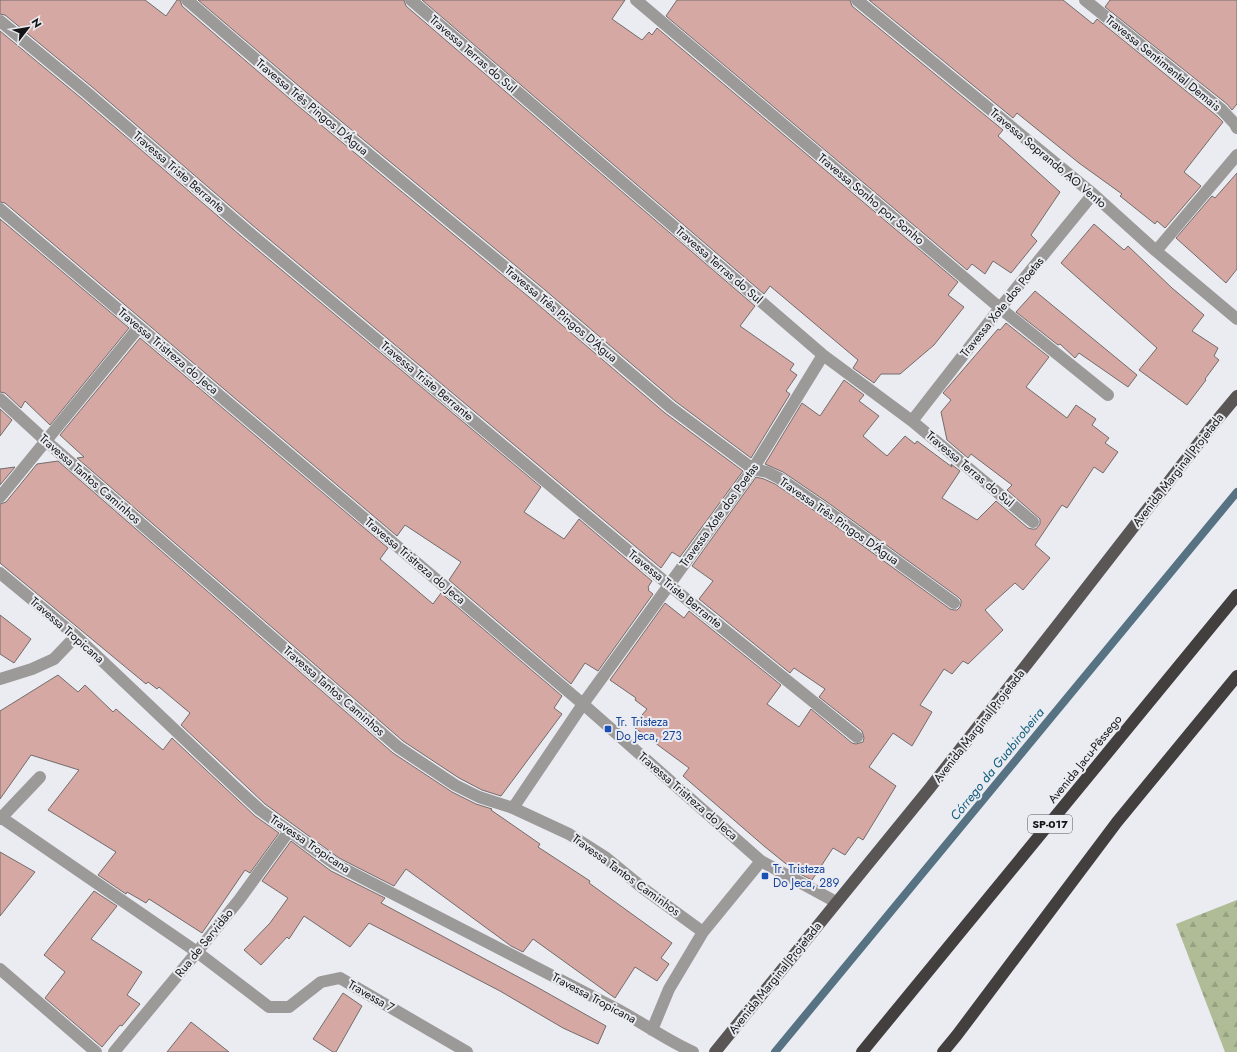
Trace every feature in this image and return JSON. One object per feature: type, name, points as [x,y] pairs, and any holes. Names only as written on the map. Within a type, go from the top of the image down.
[{"type":"highway","name":"Avenida Jacu-Pêssego","points":[[862,1052],[1237,595]]},
{"type":"highway","points":[[943,1052],[1118,822],[1237,676]]},
{"type":"main road","name":"Avenida Marginal Projetada","points":[[715,1052],[929,789],[1237,396]]},
{"type":"street","name":"Travessa Três Pingos D'Água","points":[[187,0],[302,99],[540,296],[670,407],[753,469],[767,472],[779,478],[954,603]]},
{"type":"street","name":"Travessa Terras do Sul","points":[[411,0],[823,355],[912,421],[1033,522]]},
{"type":"street","name":"Travessa Sonho por Sonho","points":[[636,0],[1000,308],[1108,395]]},
{"type":"street","name":"Travessa Soprando AO Vento","points":[[857,0],[1093,194],[1156,251],[1237,319]]},
{"type":"street","name":"Travessa Sentimental Demais","points":[[1085,0],[1222,110],[1237,128]]},
{"type":"street","name":"Travessa Triste Berrante","points":[[0,21],[86,92],[252,235],[669,584],[857,737]]},
{"type":"street","points":[[1156,251],[1237,155]]},
{"type":"street","name":"Travessa Xote dos Poetas","points":[[912,421],[1000,308],[1093,194]]},
{"type":"street","name":"Travessa Tristreza do Jeca","points":[[0,209],[583,704],[761,861],[836,902]]},
{"type":"street","points":[[0,497],[139,327]]},
{"type":"street","name":"Travessa Xote dos Poetas","points":[[513,808],[583,704],[753,469],[823,355]]},
{"type":"street","name":"Travessa Tantos Caminhos","points":[[0,399],[398,747],[455,785],[479,797],[513,808],[569,834],[605,857],[644,889],[703,932]]},
{"type":"street","name":"Travessa Tropicana","points":[[0,573],[76,636],[260,810],[335,864],[617,1009],[636,1019],[674,1044],[693,1052]]},
{"type":"street","points":[[0,679],[32,669],[54,659],[76,636]]},
{"type":"street","points":[[1,818],[40,777]]},
{"type":"street","name":"Travessa 7","points":[[1,818],[197,952],[269,1007],[289,1007],[321,982],[340,978],[467,1052]]},
{"type":"street","name":"Rua de Servidão","points":[[114,1052],[197,952],[289,831]]},
{"type":"street","points":[[652,1030],[669,990],[703,932],[761,861]]},
{"type":"street","points":[[0,969],[96,1052]]},
{"type":"green space","points":[[1237,900],[1237,1052],[1225,1052],[1176,924]]},
{"type":"building","points":[[0,0],[145,0],[166,16],[177,0],[180,0],[182,6],[297,105],[535,302],[665,413],[743,471],[680,557],[672,552],[661,568],[251,224],[91,86],[5,15],[0,14]]},
{"type":"building","points":[[198,0],[404,0],[406,6],[755,306],[740,326],[794,364],[790,370],[797,375],[786,391],[790,394],[751,458],[675,401],[545,290],[307,93]]},
{"type":"building","points":[[422,0],[625,0],[612,19],[642,40],[649,32],[652,35],[657,28],[958,282],[948,295],[964,307],[934,345],[900,374],[881,374],[874,383],[853,368],[858,360],[770,286],[764,294]]},
{"type":"building","points":[[677,0],[850,0],[852,6],[1003,130],[998,136],[1060,192],[1031,235],[1037,241],[1011,273],[993,261],[985,274],[972,264],[967,270],[666,16]]},
{"type":"building","points":[[869,0],[1063,0],[1093,24],[1097,19],[1223,122],[1184,172],[1201,186],[1165,228],[1157,221],[1155,224],[1120,196],[1122,194],[1079,163],[1017,113],[1013,118]]},
{"type":"building","points":[[1110,0],[1237,0],[1237,104],[1232,110],[1227,104],[1105,7]]},
{"type":"building","points":[[0,31],[81,98],[241,236],[541,487],[524,512],[564,539],[579,519],[652,581],[648,587],[648,590],[653,594],[598,671],[585,663],[571,684],[449,580],[461,562],[405,525],[397,536],[5,203],[0,202]]},
{"type":"building","points":[[1237,173],[1237,269],[1226,283],[1176,238],[1212,196],[1215,198]]},
{"type":"building","points":[[0,219],[129,328],[50,425],[25,401],[21,408],[5,393],[0,392]]},
{"type":"building","points":[[1094,224],[1124,250],[1128,246],[1172,288],[1204,315],[1192,331],[1218,348],[1214,356],[1219,360],[1187,405],[1139,370],[1157,348],[1061,263]]},
{"type":"building","points":[[1035,291],[1137,375],[1128,387],[1079,353],[1075,358],[1060,344],[1058,345],[1016,312]]},
{"type":"building","points":[[1006,323],[1049,357],[1026,387],[1067,418],[1076,405],[1096,419],[1092,425],[1109,438],[1105,443],[1118,452],[1103,473],[1094,467],[1067,508],[1062,505],[1035,545],[1050,558],[1023,590],[1015,583],[985,610],[1003,630],[968,664],[963,661],[952,674],[944,669],[920,705],[932,712],[912,746],[893,733],[869,767],[896,786],[863,840],[858,837],[845,855],[833,848],[812,880],[796,872],[683,776],[689,768],[635,728],[640,722],[638,720],[647,709],[635,700],[636,698],[610,680],[665,603],[684,618],[689,611],[781,685],[767,704],[799,727],[811,709],[852,743],[856,744],[863,742],[864,738],[862,731],[819,697],[825,689],[794,668],[790,673],[699,599],[713,581],[692,566],[756,477],[775,484],[950,609],[957,610],[961,603],[961,600],[958,597],[827,502],[783,472],[765,464],[802,403],[820,416],[844,380],[864,395],[859,401],[879,416],[863,436],[887,456],[905,436],[915,444],[917,441],[952,467],[951,464],[960,471],[942,498],[977,520],[996,501],[1028,528],[1036,529],[1040,524],[1040,519],[1007,490],[1012,485],[971,454],[968,458],[947,440],[941,412],[951,400],[943,393],[998,329],[1000,330]]},
{"type":"building","points":[[140,338],[388,548],[380,559],[433,604],[441,593],[562,696],[554,708],[562,714],[501,796],[482,790],[459,778],[403,741],[77,458],[84,457],[60,435]]},
{"type":"building","points":[[0,409],[12,420],[0,436]]},
{"type":"building","points":[[58,461],[393,753],[452,792],[476,804],[492,809],[491,810],[540,844],[538,847],[590,881],[589,883],[672,943],[661,958],[669,964],[657,981],[635,967],[615,998],[533,939],[523,952],[511,946],[406,869],[394,886],[339,858],[265,804],[181,725],[190,713],[159,687],[157,689],[148,682],[146,684],[0,563],[0,504],[6,502],[37,464]]},
{"type":"building","points":[[15,467],[0,485],[0,469]]},
{"type":"building","points":[[0,615],[31,639],[14,663],[0,654]]},
{"type":"building","points":[[58,675],[78,692],[85,685],[113,712],[116,709],[163,750],[172,738],[255,816],[279,833],[250,873],[245,870],[202,933],[149,899],[146,903],[127,892],[126,894],[98,875],[116,852],[48,810],[79,770],[31,755],[0,799],[0,711]]},
{"type":"building","points":[[291,841],[331,871],[385,898],[381,903],[606,1026],[598,1044],[563,1028],[500,991],[369,923],[350,947],[304,916],[289,939],[287,937],[261,965],[244,950],[270,923],[288,898],[262,881]]},
{"type":"building","points":[[0,852],[35,872],[0,916]]},
{"type":"building","points":[[94,891],[117,906],[91,939],[142,972],[127,995],[140,1004],[102,1047],[45,998],[65,972],[44,955]]},
{"type":"building","points":[[343,993],[362,1006],[336,1052],[333,1052],[313,1039]]},
{"type":"building","points":[[191,1022],[229,1052],[167,1052]]},
{"type":"waterway","name":"Córrego da Guabirobeira","points":[[775,1052],[1237,492]]},
{"type":"place","name":"Tr. Tristeza Do Jeca, 273","points":[[608,729]]},
{"type":"place","name":"Tr. Tristeza Do Jeca, 289","points":[[765,876]]}]
